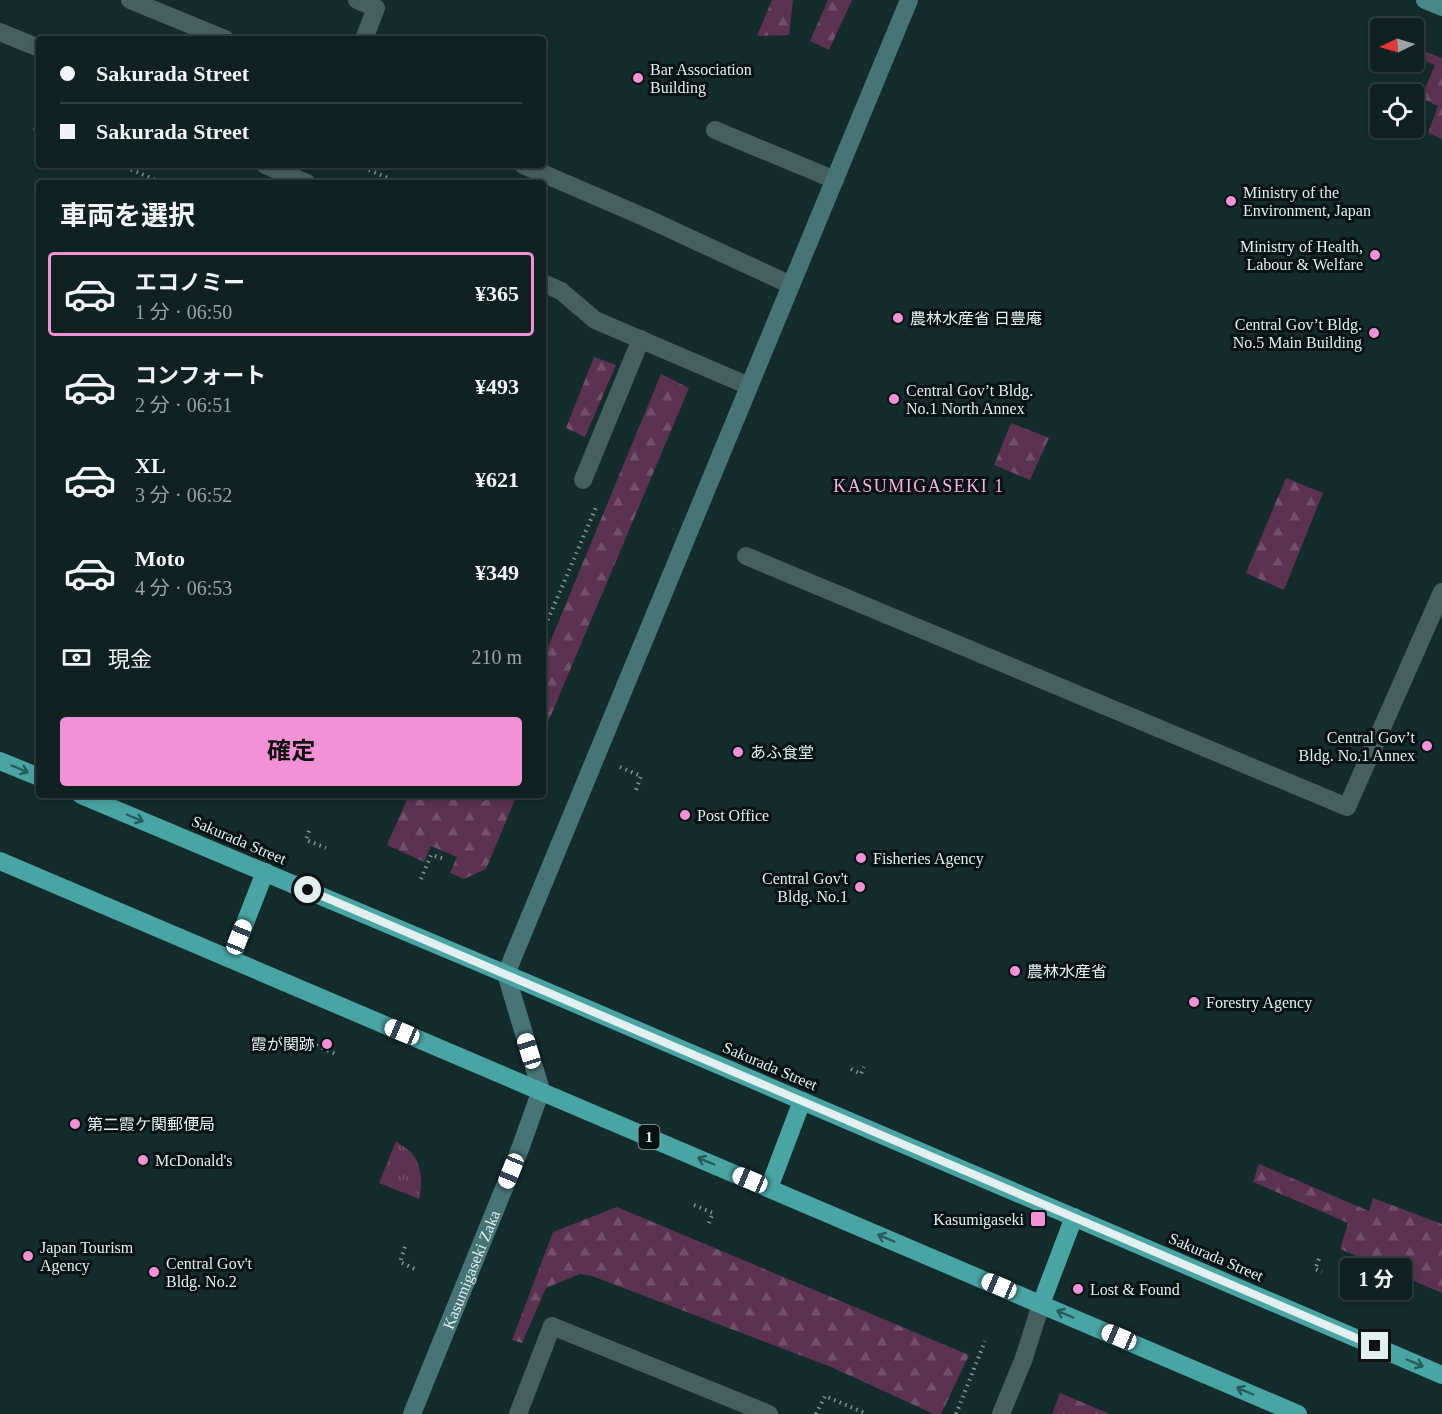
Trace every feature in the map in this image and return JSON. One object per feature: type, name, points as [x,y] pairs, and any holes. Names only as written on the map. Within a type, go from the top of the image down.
[{"type":"highway","points":[[0,761],[36,776]]},
{"type":"highway","name":"Sakurada Street","points":[[88,798],[506,974],[1442,1375]]},
{"type":"highway","name":"1","points":[[0,861],[1298,1414]]},
{"type":"highway","points":[[231,959],[265,872]]},
{"type":"highway","points":[[770,1188],[802,1101]]},
{"type":"highway","points":[[1041,1304],[1074,1217]]},
{"type":"main road","points":[[1425,0],[1442,7]]},
{"type":"street","points":[[541,1090],[506,974],[909,0]]},
{"type":"street","name":"Kasumigaseki Zaka","points":[[412,1414],[520,1149],[541,1090]]},
{"type":"lane","points":[[130,0],[218,36]]},
{"type":"lane","points":[[357,0],[376,8],[365,36]]},
{"type":"lane","points":[[0,32],[36,47]]},
{"type":"lane","points":[[715,130],[835,180]]},
{"type":"lane","points":[[272,168],[300,180]]},
{"type":"lane","points":[[530,168],[644,217],[791,285]]},
{"type":"lane","points":[[546,284],[561,291],[595,320],[749,386]]},
{"type":"lane","points":[[583,480],[641,339]]},
{"type":"lane","points":[[746,556],[1347,807],[1442,592]]},
{"type":"lane","points":[[1001,1414],[1024,1358],[1041,1304]]},
{"type":"lane","points":[[518,1414],[552,1326],[769,1414]]},
{"type":"path","points":[[127,168],[156,180]]},
{"type":"path","points":[[365,168],[390,180]]},
{"type":"path","points":[[617,766],[641,776],[635,793]]},
{"type":"path","points":[[309,831],[306,840],[326,848]]},
{"type":"path","points":[[421,879],[431,855],[442,858]]},
{"type":"path","points":[[301,1050],[304,1040],[336,1054]]},
{"type":"path","points":[[851,1069],[861,1074],[864,1067]]},
{"type":"path","points":[[694,1205],[713,1213],[708,1225]]},
{"type":"path","points":[[405,1247],[399,1262],[415,1269]]},
{"type":"path","points":[[1319,1259],[1315,1269],[1322,1272]]},
{"type":"path","points":[[956,1414],[985,1341]]},
{"type":"path","points":[[816,1414],[825,1395],[867,1414]]},
{"type":"green space","points":[[772,0],[793,0],[789,35],[757,36]]},
{"type":"green space","points":[[828,0],[852,0],[829,50],[810,41]]},
{"type":"green space","points":[[1424,51],[1442,58],[1442,139],[1428,133],[1438,106],[1424,99],[1424,91],[1435,65],[1424,60]]},
{"type":"green space","points":[[594,357],[616,365],[585,437],[566,428]]},
{"type":"green space","points":[[661,374],[689,388],[546,727],[546,652]]},
{"type":"green space","points":[[1011,423],[1049,438],[1030,480],[994,465]]},
{"type":"green space","points":[[1286,478],[1323,493],[1284,590],[1246,573]]},
{"type":"green space","points":[[408,798],[476,798],[484,801],[486,798],[516,798],[486,869],[464,879],[450,873],[457,857],[431,846],[424,862],[387,845]]},
{"type":"green space","points":[[396,1141],[412,1153],[418,1164],[421,1182],[419,1199],[379,1183]]},
{"type":"green space","points":[[1259,1164],[1369,1211],[1373,1198],[1442,1224],[1442,1293],[1340,1249],[1348,1223],[1253,1182]]},
{"type":"green space","points":[[617,1207],[969,1355],[941,1414],[934,1414],[831,1367],[592,1276],[580,1274],[546,1288],[522,1343],[512,1340],[553,1232]]},
{"type":"green space","points":[[1060,1393],[1110,1414],[1052,1414]]},
{"type":"place","name":"Bar Association Building","points":[[638,78]]},
{"type":"place","name":"Ministry of the Environment, Japan","points":[[1231,201]]},
{"type":"place","name":"Ministry of Health, Labour & Welfare","points":[[1375,255]]},
{"type":"place","name":"農林水産省 日豊庵","points":[[898,318]]},
{"type":"place","name":"Central Gov’t Bldg. No.5 Main Building","points":[[1374,333]]},
{"type":"place","name":"Central Gov’t Bldg. No.1 North Annex","points":[[894,399]]},
{"type":"place","name":"Central Gov’t Bldg. No.1 Annex","points":[[1427,746]]},
{"type":"place","name":"あふ食堂","points":[[738,752]]},
{"type":"place","name":"Post Office","points":[[685,815]]},
{"type":"place","name":"Fisheries Agency","points":[[861,858]]},
{"type":"place","name":"Central Gov't Bldg. No.1","points":[[860,887]]},
{"type":"place","name":"農林水産省","points":[[1015,971]]},
{"type":"place","name":"Forestry Agency","points":[[1194,1002]]},
{"type":"place","name":"霞が関跡","points":[[327,1044]]},
{"type":"place","name":"第二霞ケ関郵便局","points":[[75,1124]]},
{"type":"place","name":"McDonald's","points":[[143,1160]]},
{"type":"place","name":"Kasumigaseki","points":[[1038,1219]]},
{"type":"place","name":"Japan Tourism Agency","points":[[28,1256]]},
{"type":"place","name":"Central Gov't Bldg. No.2","points":[[154,1272]]},
{"type":"place","name":"Lost & Found","points":[[1078,1289]]},
{"type":"district","name":"KASUMIGASEKI 1","points":[[919,486]]},
{"type":"route","points":[[308,890],[1375,1346]]}]
